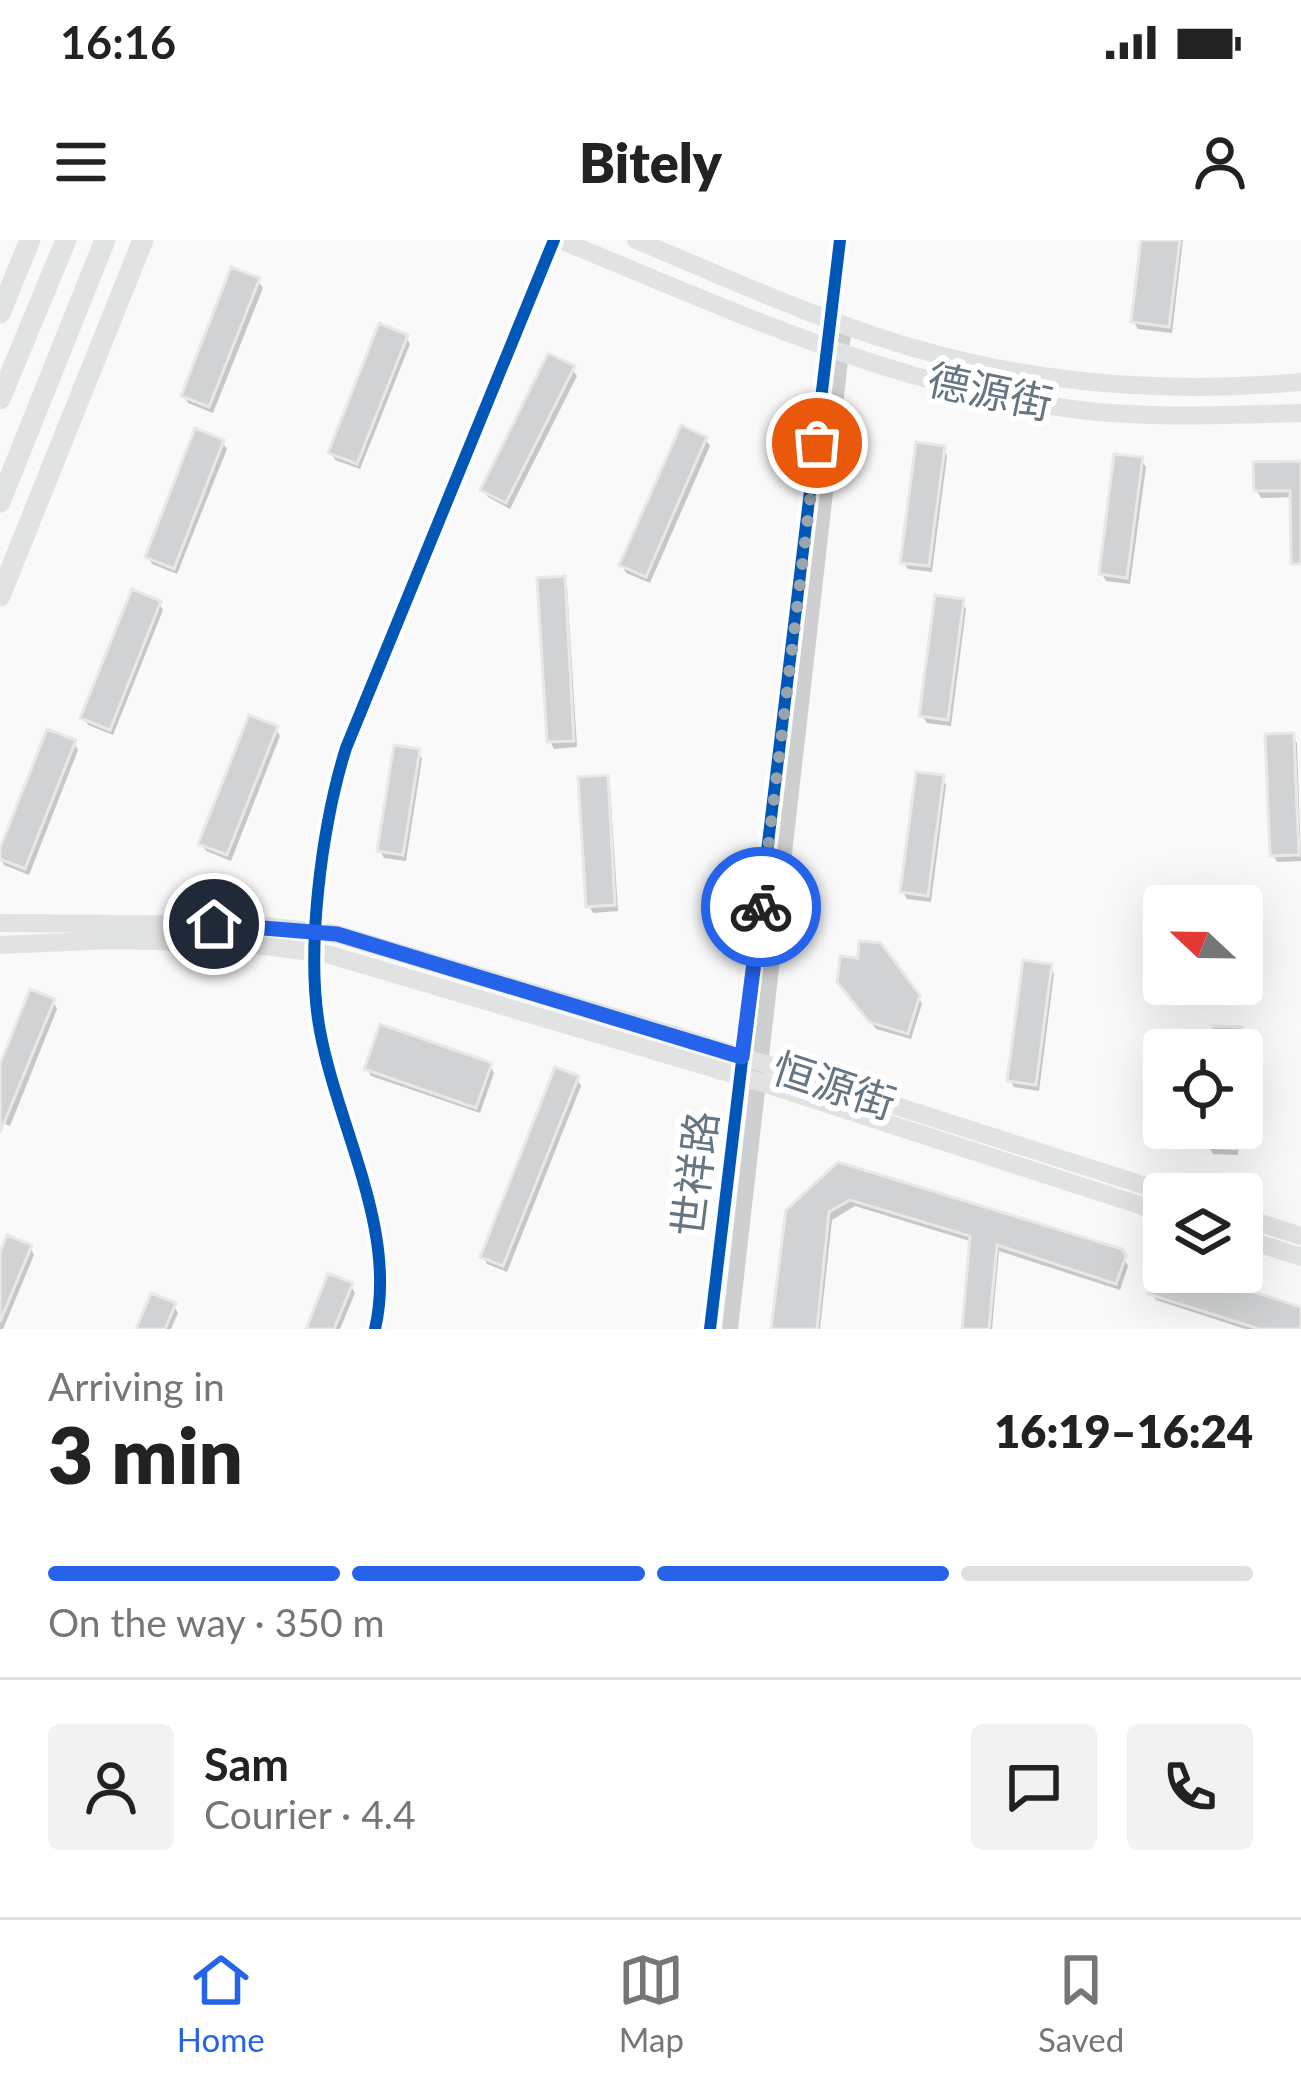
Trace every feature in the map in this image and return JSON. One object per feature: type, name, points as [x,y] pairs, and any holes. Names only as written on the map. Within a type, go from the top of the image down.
[{"type":"main road","points":[[0,313],[30,240]]},
{"type":"main road","points":[[0,399],[66,240]]},
{"type":"main road","points":[[0,502],[106,240]]},
{"type":"main road","points":[[0,596],[143,240]]},
{"type":"main road","name":"德源街","points":[[557,240],[834,351],[931,381],[1073,410],[1301,413]]},
{"type":"main road","name":"德源街","points":[[636,240],[837,323],[952,357],[1051,378],[1160,387],[1301,382]]},
{"type":"main road","name":"恒源街","points":[[0,923],[255,925],[318,932],[449,966],[1143,1206]]},
{"type":"main road","name":"恒源街","points":[[0,945],[113,940],[241,944],[317,953],[751,1069],[1143,1186]]},
{"type":"main road","points":[[1263,1224],[1301,1236]]},
{"type":"main road","points":[[1263,1245],[1301,1257]]},
{"type":"street","points":[[375,1329],[379,1252],[319,1027],[321,856],[332,791],[346,748],[557,240]]},
{"type":"street","name":"世祥路","points":[[730,1329],[751,1069],[837,323],[840,240]]},
{"type":"street","name":"世祥路","points":[[710,1329],[751,1069]]},
{"type":"building","points":[[1141,240],[1180,240],[1169,327],[1131,322]]},
{"type":"building","points":[[231,267],[260,278],[209,407],[181,396]]},
{"type":"building","points":[[379,323],[408,335],[357,464],[328,453]]},
{"type":"building","points":[[548,353],[575,366],[506,503],[480,490]]},
{"type":"building","points":[[681,425],[707,437],[646,577],[619,565]]},
{"type":"building","points":[[195,428],[224,440],[174,569],[145,557]]},
{"type":"building","points":[[916,442],[945,446],[929,566],[900,563]]},
{"type":"building","points":[[1114,454],[1143,457],[1127,578],[1099,574]]},
{"type":"building","points":[[1301,461],[1301,564],[1291,564],[1290,491],[1254,491],[1253,462]]},
{"type":"building","points":[[565,576],[574,741],[547,742],[537,578]]},
{"type":"building","points":[[132,589],[161,601],[110,730],[80,718]]},
{"type":"building","points":[[935,595],[964,599],[948,720],[919,716]]},
{"type":"building","points":[[249,715],[278,726],[227,855],[198,844]]},
{"type":"building","points":[[47,729],[76,740],[25,869],[0,859],[0,848]]},
{"type":"building","points":[[1294,733],[1299,855],[1270,856],[1265,734]]},
{"type":"building","points":[[394,745],[420,749],[403,855],[377,851]]},
{"type":"building","points":[[916,772],[944,775],[928,896],[900,892]]},
{"type":"building","points":[[608,775],[615,905],[586,907],[578,777]]},
{"type":"building","points":[[859,941],[881,943],[920,995],[908,1034],[869,1022],[837,982],[840,956],[858,958]]},
{"type":"building","points":[[1023,960],[1052,964],[1036,1085],[1007,1081]]},
{"type":"building","points":[[30,989],[55,999],[0,1133],[0,1064]]},
{"type":"building","points":[[380,1024],[492,1063],[476,1108],[364,1069]]},
{"type":"building","points":[[555,1067],[579,1076],[503,1266],[480,1257]]},
{"type":"building","points":[[838,1162],[1122,1249],[1126,1256],[1116,1284],[997,1245],[989,1329],[962,1329],[970,1236],[850,1200],[829,1212],[817,1329],[771,1329],[786,1210]]},
{"type":"building","points":[[7,1235],[32,1245],[0,1322],[0,1252]]},
{"type":"building","points":[[328,1273],[353,1283],[334,1329],[306,1329]]},
{"type":"building","points":[[151,1293],[176,1303],[165,1329],[136,1329]]},
{"type":"building","points":[[1258,1293],[1301,1307],[1301,1329],[1259,1329],[1148,1294]]},
{"type":"cycle path","points":[[375,1329],[379,1254],[363,1179],[328,1068],[316,999],[315,927],[323,850],[346,748],[554,240]]},
{"type":"cycle path","points":[[710,1329],[840,240]]},
{"type":"way so far","points":[[761,907],[817,443]]},
{"type":"route","points":[[214,924],[337,934],[742,1057],[761,907]]}]
